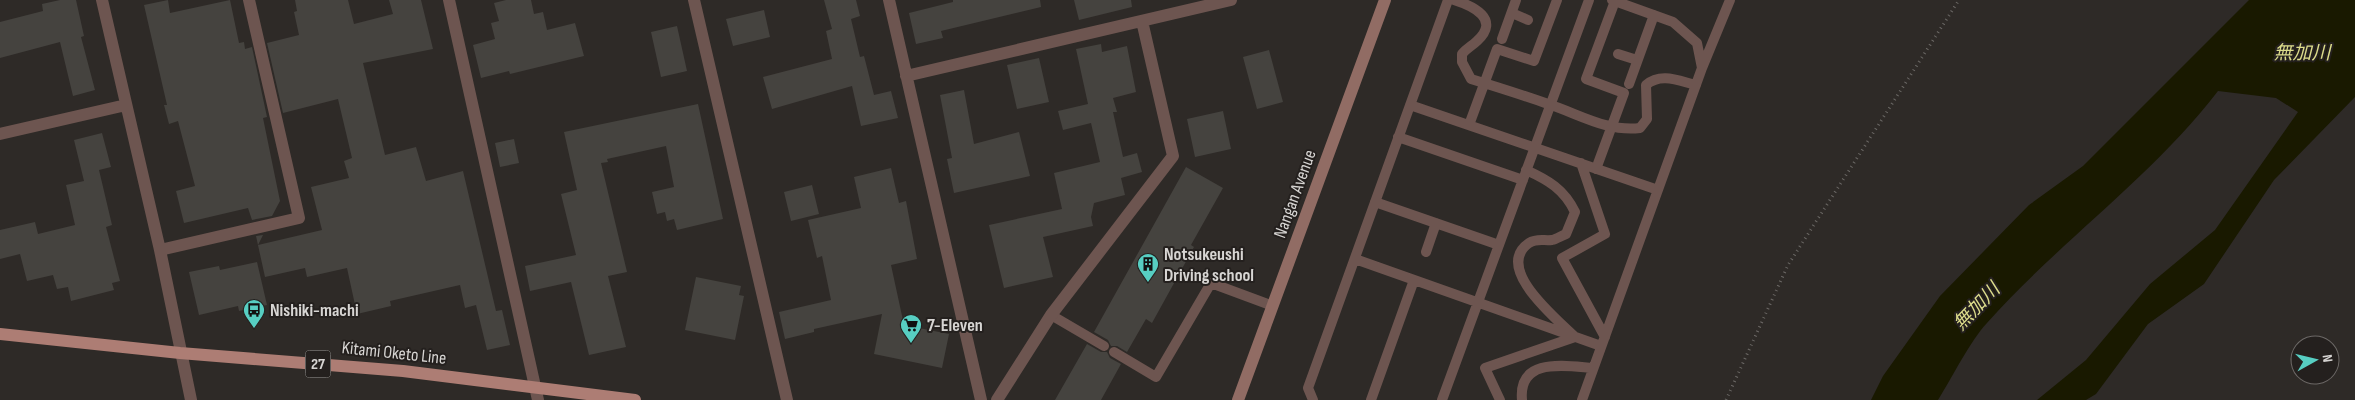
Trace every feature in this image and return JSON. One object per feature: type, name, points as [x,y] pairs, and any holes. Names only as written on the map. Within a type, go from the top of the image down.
[{"type":"main road","name":"Nangan Avenue","points":[[1238,400],[1385,0]]},
{"type":"main road","name":"Kitami Oketo Line","points":[[0,334],[180,353],[403,371],[635,400]]},
{"type":"street","points":[[102,0],[160,250],[191,400]]},
{"type":"street","points":[[160,250],[299,218],[249,0]]},
{"type":"street","points":[[449,0],[538,400]]},
{"type":"street","points":[[694,0],[787,400]]},
{"type":"street","points":[[889,0],[981,400]]},
{"type":"street","points":[[906,76],[1231,0]]},
{"type":"street","points":[[997,400],[1051,315],[1173,156],[1142,21]]},
{"type":"street","points":[[0,134],[126,106]]},
{"type":"lane","points":[[1313,400],[1308,388],[1448,0]]},
{"type":"lane","points":[[1454,0],[1480,11],[1486,20],[1485,31],[1462,54],[1462,62],[1471,79],[1550,104],[1612,127],[1640,128],[1647,119],[1646,85],[1653,79],[1660,77],[1696,85]]},
{"type":"lane","points":[[1502,39],[1516,0]]},
{"type":"lane","points":[[1469,125],[1497,49],[1534,61],[1557,0]]},
{"type":"lane","points":[[1442,400],[1589,0]]},
{"type":"lane","points":[[1596,169],[1624,93],[1586,79],[1614,0],[1639,5],[1654,15],[1673,22],[1697,43],[1702,68]]},
{"type":"lane","points":[[1582,400],[1702,68],[1730,0]]},
{"type":"lane","points":[[1512,13],[1528,20]]},
{"type":"lane","points":[[1629,84],[1654,15]]},
{"type":"lane","points":[[1618,54],[1638,60]]},
{"type":"lane","points":[[1410,105],[1658,190]]},
{"type":"lane","points":[[1398,137],[1551,182],[1568,199],[1574,212],[1566,234],[1553,240],[1540,239],[1530,242],[1522,251],[1518,262],[1520,275],[1526,287],[1575,337]]},
{"type":"lane","points":[[1581,164],[1606,234],[1562,258],[1603,342]]},
{"type":"lane","points":[[1375,202],[1499,245]]},
{"type":"lane","points":[[1426,252],[1436,223]]},
{"type":"lane","points":[[1355,259],[1575,337],[1603,342]]},
{"type":"lane","points":[[1371,400],[1414,280]]},
{"type":"lane","points":[[1051,315],[1156,377],[1211,283],[1273,306]]},
{"type":"lane","points":[[1500,400],[1485,368],[1575,337]]},
{"type":"lane","points":[[1522,400],[1522,384],[1529,373],[1538,368],[1558,366],[1593,368]]},
{"type":"path","points":[[1726,400],[1788,265],[1959,0]]},
{"type":"water","name":"無加川","points":[[2249,0],[2355,0],[2355,97],[2274,180],[2204,284],[2148,324],[2096,394],[2086,400],[2037,400],[2086,360],[2150,284],[2215,230],[2298,112],[2276,98],[2218,91],[2192,123],[2164,152],[2044,264],[1987,323],[1968,349],[1938,400],[1871,400],[1883,376],[1940,296],[2029,205],[2083,166]]},
{"type":"building","points":[[60,0],[76,0],[84,36],[81,37],[95,90],[73,96],[60,42],[0,58],[0,22],[43,11],[42,4]]},
{"type":"building","points":[[168,0],[170,13],[230,0],[239,43],[244,42],[245,49],[252,47],[267,117],[263,118],[280,201],[272,216],[252,220],[248,208],[184,223],[176,191],[195,186],[178,121],[169,124],[164,105],[167,105],[144,5]]},
{"type":"building","points":[[295,0],[348,0],[354,24],[393,14],[389,0],[421,0],[433,49],[363,63],[385,155],[416,147],[426,181],[463,171],[496,311],[502,310],[510,345],[487,350],[476,305],[465,308],[460,285],[390,301],[391,306],[357,314],[347,268],[307,277],[305,268],[265,277],[256,236],[263,235],[258,245],[322,230],[311,187],[349,178],[344,161],[352,158],[338,99],[283,113],[267,43],[299,35],[294,12],[297,11]]},
{"type":"building","points":[[506,0],[531,0],[534,14],[543,12],[547,30],[575,23],[584,56],[510,74],[509,71],[481,78],[473,45],[495,39],[491,23],[499,21],[494,3]]},
{"type":"building","points":[[824,0],[856,0],[860,16],[851,19],[860,57],[864,56],[874,95],[891,91],[898,118],[861,126],[852,86],[772,109],[763,77],[832,59],[826,31],[832,29]]},
{"type":"building","points":[[953,0],[1040,0],[1041,7],[941,31],[943,38],[916,44],[909,13],[953,2]]},
{"type":"building","points":[[1074,0],[1131,0],[1132,7],[1079,20]]},
{"type":"building","points":[[764,10],[770,37],[733,46],[726,19]]},
{"type":"building","points":[[677,26],[687,71],[661,77],[651,32]]},
{"type":"building","points":[[1101,44],[1102,52],[1127,46],[1136,92],[1113,98],[1117,112],[1113,112],[1123,157],[1137,153],[1142,172],[1121,178],[1125,195],[1094,203],[1091,217],[1093,226],[1043,237],[1053,277],[1004,288],[989,225],[1062,209],[1054,173],[1100,162],[1091,123],[1063,130],[1058,111],[1088,104],[1076,49]]},
{"type":"building","points":[[1269,50],[1283,102],[1257,109],[1243,57]]},
{"type":"building","points":[[1039,58],[1049,102],[1017,109],[1007,65]]},
{"type":"building","points":[[964,90],[974,144],[1019,132],[1030,176],[954,193],[947,159],[952,158],[940,95]]},
{"type":"building","points":[[698,104],[723,219],[677,230],[674,219],[667,221],[665,212],[657,214],[652,192],[674,187],[666,146],[607,159],[608,162],[601,163],[627,272],[608,276],[626,347],[589,355],[571,282],[530,291],[525,266],[576,255],[561,194],[577,190],[564,132]]},
{"type":"building","points":[[1223,111],[1231,149],[1195,157],[1187,119]]},
{"type":"building","points":[[102,133],[111,167],[99,170],[112,225],[106,227],[120,281],[112,283],[114,290],[71,301],[68,287],[57,289],[53,275],[27,281],[20,254],[0,259],[0,230],[35,222],[38,234],[75,225],[66,185],[84,181],[74,140]]},
{"type":"building","points":[[514,139],[519,163],[500,167],[495,143]]},
{"type":"building","name":"Notsukeushi Driving school","points":[[1186,167],[1223,188],[1191,245],[1194,247],[1152,323],[1146,319],[1127,352],[1117,346],[1111,346],[1108,340],[1094,332]]},
{"type":"building","points":[[891,168],[899,203],[906,201],[917,259],[891,265],[904,325],[949,334],[942,368],[874,354],[882,314],[814,329],[814,332],[785,339],[779,312],[831,300],[822,256],[817,258],[808,220],[861,208],[854,177]]},
{"type":"building","points":[[812,185],[819,214],[791,221],[784,192]]},
{"type":"building","points":[[257,262],[267,305],[239,311],[238,306],[199,315],[189,272],[219,266],[220,270]]},
{"type":"building","points":[[696,277],[741,286],[739,295],[744,296],[735,340],[685,330]]},
{"type":"building","points":[[1087,344],[1101,352],[1107,352],[1110,358],[1121,364],[1101,400],[1055,400]]},
{"type":"place","name":"Notsukeushi Driving school","points":[[1148,283]]},
{"type":"place","name":"Nishiki-machi","points":[[254,329]]},
{"type":"place","name":"7-Eleven","points":[[911,344]]}]
